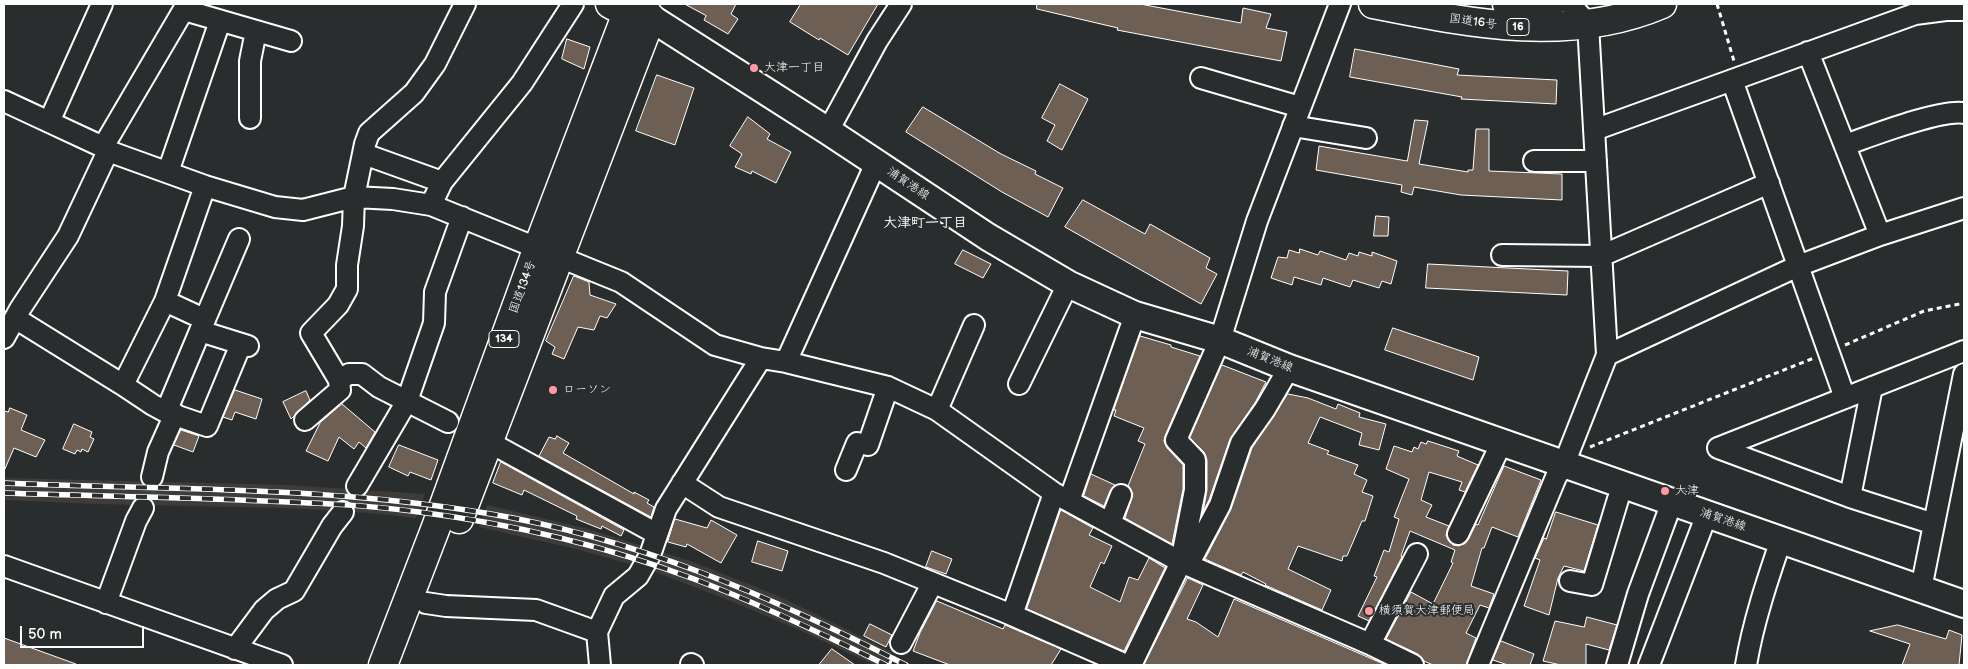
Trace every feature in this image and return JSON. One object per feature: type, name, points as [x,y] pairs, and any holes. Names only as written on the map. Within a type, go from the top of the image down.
[{"type":"highway","name":"国道16号","points":[[1373,4],[1459,20],[1505,26],[1540,27],[1588,24],[1647,10],[1662,4]]},
{"type":"highway","name":"国道16号","points":[[1508,4],[1551,4]]},
{"type":"highway","name":"国道134号","points":[[402,665],[488,442],[548,252],[636,8]]},
{"type":"highway","name":"国道134号","points":[[383,665],[436,527],[548,252]]},
{"type":"main road","name":"浦賀港線","points":[[636,8],[828,131],[988,238],[1068,284],[1135,315],[1220,340],[1289,368],[1502,442],[1573,457],[1672,502],[1964,604]]},
{"type":"street","points":[[49,122],[102,4]]},
{"type":"street","points":[[305,420],[340,390],[339,380],[311,333],[338,305],[347,289],[347,265],[353,226],[354,197],[369,133],[414,93],[435,64],[465,4]]},
{"type":"street","points":[[431,204],[442,182],[522,82],[573,4]]},
{"type":"street","points":[[828,131],[877,41],[901,4]]},
{"type":"street","points":[[1184,563],[1195,490],[1195,460],[1176,440],[1220,340],[1257,221],[1340,4]]},
{"type":"street","points":[[1478,665],[1556,477],[1573,457],[1606,355],[1588,24],[1570,4]]},
{"type":"street","points":[[4,338],[13,309],[68,236],[106,149],[185,7],[220,21],[291,41]]},
{"type":"street","points":[[1594,130],[1915,14],[1964,10]]},
{"type":"street","points":[[168,172],[220,21]]},
{"type":"street","points":[[250,118],[250,61],[256,31]]},
{"type":"street","points":[[1808,52],[1880,235]]},
{"type":"street","points":[[1201,78],[1300,108]]},
{"type":"street","points":[[1736,78],[1769,183],[1845,398]]},
{"type":"street","points":[[4,101],[106,149],[205,186],[275,207],[302,210],[354,197],[393,199],[431,204],[622,282],[715,345],[761,358],[786,362],[888,387],[938,410],[1062,497],[1184,563],[1370,644],[1413,665]]},
{"type":"street","points":[[1844,145],[1915,122],[1956,112],[1964,113]]},
{"type":"street","points":[[1293,126],[1366,138]]},
{"type":"street","points":[[364,154],[442,182]]},
{"type":"street","points":[[1534,162],[1596,161]]},
{"type":"street","points":[[786,362],[876,163]]},
{"type":"street","points":[[1502,255],[1601,256],[1769,183]]},
{"type":"street","points":[[123,385],[165,301],[205,186]]},
{"type":"street","points":[[1606,355],[1798,266],[1880,235],[1964,208]]},
{"type":"street","points":[[357,486],[407,401],[434,323],[434,292],[462,217]]},
{"type":"street","points":[[152,477],[170,413],[202,325],[239,239]]},
{"type":"street","points":[[1019,384],[1068,284]]},
{"type":"street","points":[[13,309],[152,405],[207,426],[244,345],[202,325],[165,301]]},
{"type":"street","points":[[1012,614],[1062,497],[1135,315]]},
{"type":"street","points":[[938,410],[974,325]]},
{"type":"street","points":[[1934,524],[1850,497],[1718,448],[1964,351]]},
{"type":"street","points":[[600,665],[597,632],[614,596],[638,576],[650,555],[666,509],[761,358]]},
{"type":"street","points":[[1132,665],[1184,563],[1220,505],[1241,443],[1265,409],[1289,368]]},
{"type":"street","points":[[339,380],[349,374],[362,374],[380,387],[448,422]]},
{"type":"street","points":[[1921,589],[1964,374]]},
{"type":"street","points":[[846,470],[857,443],[868,445],[888,387]]},
{"type":"street","points":[[1850,497],[1872,387]]},
{"type":"street","points":[[488,442],[657,534]]},
{"type":"street","points":[[1458,534],[1502,442]]},
{"type":"street","points":[[682,483],[719,507],[876,560],[932,584],[1012,614],[1126,665]]},
{"type":"street","points":[[1110,523],[1121,495]]},
{"type":"street","points":[[1570,581],[1592,585],[1618,499]]},
{"type":"street","points":[[1617,665],[1638,594],[1672,502]]},
{"type":"street","points":[[106,603],[136,521],[143,508]]},
{"type":"street","points":[[235,649],[264,610],[277,599],[294,592],[332,526],[343,512]]},
{"type":"street","points":[[1649,665],[1707,514]]},
{"type":"street","points":[[1746,665],[1748,648],[1769,574],[1781,540]]},
{"type":"street","points":[[1370,644],[1417,554]]},
{"type":"street","points":[[4,566],[282,665]]},
{"type":"street","points":[[901,643],[932,584]]},
{"type":"street","points":[[426,603],[446,606],[536,610],[597,632]]},
{"type":"path","points":[[1717,4],[1736,78]]},
{"type":"path","points":[[1573,457],[1924,311],[1964,303]]},
{"type":"shaded area","points":[[4,478],[288,485],[425,494],[416,518],[286,508],[4,500]]},
{"type":"shaded area","points":[[487,505],[588,529],[649,548],[640,567],[580,550],[479,527]]},
{"type":"shaded area","points":[[656,550],[693,562],[781,597],[892,652],[884,665],[874,665],[806,633],[648,569]]},
{"type":"building","points":[[685,4],[736,4],[731,14],[738,19],[728,34],[704,20],[706,16]]},
{"type":"building","points":[[801,4],[878,4],[848,55],[790,22]]},
{"type":"building","points":[[1037,4],[1140,4],[1241,23],[1243,8],[1271,14],[1266,28],[1287,32],[1281,61],[1117,30],[1118,28],[1037,9]]},
{"type":"building","points":[[567,39],[590,47],[584,69],[562,59]]},
{"type":"building","points":[[1355,49],[1459,69],[1457,75],[1557,80],[1556,104],[1461,99],[1462,97],[1350,77]]},
{"type":"building","points":[[657,75],[694,88],[675,145],[636,131]]},
{"type":"building","points":[[1060,84],[1088,99],[1062,150],[1047,141],[1055,125],[1042,118]]},
{"type":"building","points":[[923,107],[1001,154],[1036,171],[1035,174],[1063,188],[1048,217],[1002,192],[906,132]]},
{"type":"building","points":[[748,117],[770,134],[767,139],[791,152],[776,183],[752,171],[751,174],[735,167],[742,154],[730,146]]},
{"type":"building","points":[[1415,120],[1428,121],[1419,164],[1468,172],[1468,170],[1473,170],[1476,129],[1489,129],[1489,171],[1562,174],[1562,200],[1461,195],[1414,187],[1412,195],[1401,192],[1402,185],[1316,170],[1319,146],[1407,161]]},
{"type":"building","points":[[1083,200],[1145,234],[1150,224],[1210,258],[1206,268],[1217,274],[1201,304],[1065,227]]},
{"type":"building","points":[[1376,216],[1389,217],[1388,236],[1374,236]]},
{"type":"building","points":[[1300,249],[1318,255],[1320,251],[1346,260],[1349,253],[1358,256],[1359,252],[1372,256],[1372,252],[1397,261],[1391,284],[1382,281],[1379,288],[1353,280],[1350,287],[1323,278],[1321,285],[1294,277],[1292,285],[1271,278],[1278,257],[1287,258],[1289,250],[1299,253]]},
{"type":"building","points":[[963,250],[991,264],[983,278],[955,264]]},
{"type":"building","points":[[1428,264],[1568,271],[1567,295],[1426,288]]},
{"type":"building","points":[[574,276],[589,282],[590,295],[616,304],[607,318],[600,316],[594,330],[578,327],[564,359],[552,354],[555,347],[546,341]]},
{"type":"building","points":[[1393,328],[1479,357],[1473,380],[1385,350]]},
{"type":"building","points":[[1140,336],[1200,356],[1164,441],[1167,448],[1183,465],[1183,489],[1172,544],[1125,518],[1133,494],[1128,486],[1145,444],[1138,441],[1144,428],[1114,416],[1116,410],[1114,410]]},
{"type":"building","points":[[1222,365],[1266,382],[1255,403],[1230,439],[1203,512],[1207,490],[1207,460],[1204,452],[1190,438]]},
{"type":"building","points":[[235,390],[262,399],[256,419],[235,412],[232,420],[223,417]]},
{"type":"building","points":[[306,391],[310,400],[291,419],[283,402]]},
{"type":"building","points":[[1288,394],[1308,398],[1336,409],[1338,404],[1360,413],[1359,417],[1386,424],[1379,450],[1359,445],[1362,433],[1320,417],[1308,443],[1329,451],[1327,454],[1358,465],[1354,474],[1367,480],[1362,492],[1373,496],[1365,521],[1362,521],[1347,556],[1343,556],[1342,561],[1298,546],[1288,569],[1331,590],[1322,610],[1265,585],[1243,572],[1241,575],[1205,559],[1231,509],[1252,448]]},
{"type":"building","points":[[342,404],[375,432],[366,448],[359,442],[354,449],[339,437],[328,461],[306,451],[320,423]]},
{"type":"building","points":[[10,408],[27,415],[21,430],[45,440],[36,457],[14,448],[4,471],[4,411],[8,412]]},
{"type":"building","points":[[74,424],[92,432],[90,437],[94,439],[88,452],[82,449],[81,452],[77,450],[75,454],[63,449]]},
{"type":"building","points":[[181,430],[199,436],[193,452],[174,445]]},
{"type":"building","points":[[557,436],[569,443],[563,453],[634,494],[634,492],[649,500],[647,503],[654,507],[651,517],[539,456],[549,437],[555,439]]},
{"type":"building","points":[[1428,441],[1459,451],[1457,456],[1478,465],[1465,492],[1459,490],[1462,482],[1429,472],[1421,500],[1432,505],[1426,517],[1449,526],[1446,535],[1453,545],[1459,546],[1468,540],[1476,524],[1478,525],[1504,466],[1541,480],[1518,537],[1492,527],[1484,548],[1482,548],[1471,586],[1494,594],[1489,608],[1480,605],[1466,633],[1476,638],[1466,665],[1433,665],[1424,661],[1418,654],[1386,639],[1411,592],[1433,604],[1453,563],[1451,562],[1455,550],[1410,531],[1402,557],[1369,621],[1358,616],[1377,577],[1374,576],[1384,550],[1389,552],[1399,519],[1394,517],[1409,479],[1386,469],[1394,446],[1412,452],[1414,447],[1418,449],[1421,442],[1426,444]]},
{"type":"building","points":[[399,445],[438,460],[431,480],[410,472],[408,476],[389,467]]},
{"type":"building","points":[[501,462],[624,530],[621,536],[602,526],[601,529],[576,519],[577,516],[524,490],[522,495],[493,483]]},
{"type":"building","points":[[1091,474],[1115,485],[1110,491],[1104,506],[1084,496]]},
{"type":"building","points":[[1061,510],[1093,528],[1089,535],[1112,546],[1104,564],[1101,562],[1090,587],[1120,602],[1129,577],[1138,580],[1149,558],[1165,568],[1124,651],[1027,609]]},
{"type":"building","points":[[1556,512],[1598,525],[1584,571],[1564,566],[1558,578],[1549,615],[1524,606],[1540,560],[1535,558],[1544,538],[1546,539]]},
{"type":"building","points":[[675,519],[707,528],[711,520],[737,535],[721,563],[687,544],[686,547],[668,542]]},
{"type":"building","points":[[758,541],[788,551],[782,571],[752,562]]},
{"type":"building","points":[[932,551],[952,559],[946,574],[926,567]]},
{"type":"building","points":[[1188,578],[1203,585],[1187,619],[1196,622],[1218,637],[1234,599],[1386,665],[1144,665]]},
{"type":"building","points":[[937,601],[1003,629],[1005,625],[1061,649],[1051,665],[950,665],[913,651]]},
{"type":"building","points":[[1587,617],[1617,625],[1609,650],[1586,644],[1586,665],[1561,665],[1543,661],[1555,621],[1584,627]]},
{"type":"building","points":[[870,624],[892,635],[886,647],[864,636]]},
{"type":"building","points":[[1898,625],[1946,639],[1949,630],[1962,635],[1959,665],[1902,665],[1910,644],[1870,631]]},
{"type":"building","points":[[4,638],[76,664],[4,665]]},
{"type":"building","points":[[1501,641],[1534,654],[1530,665],[1508,665],[1493,660]]},
{"type":"building","points":[[832,649],[855,665],[819,665]]},
{"type":"tunnel","points":[[143,508],[152,477]]},
{"type":"tunnel","points":[[343,512],[357,486]]},
{"type":"railway","points":[[4,483],[305,493],[425,504],[540,524],[595,537],[648,554],[753,593],[906,665]]},
{"type":"railway","points":[[4,493],[199,498],[342,505],[400,510],[489,523],[593,546],[661,567],[743,599],[886,665]]},
{"type":"place","name":"大津一丁目","points":[[754,68]]},
{"type":"place","name":"ローソン","points":[[553,390]]},
{"type":"place","name":"大津","points":[[1665,491]]},
{"type":"place","name":"横須賀大津郵便局","points":[[1369,611]]},
{"type":"district","name":"大津町一丁目","points":[[925,223]]}]
